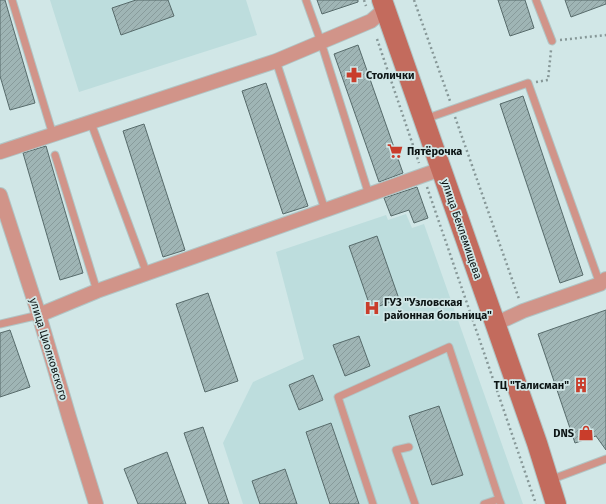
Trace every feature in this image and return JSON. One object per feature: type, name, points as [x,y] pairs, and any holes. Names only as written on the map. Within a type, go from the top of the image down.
[{"type":"main road","name":"улица Беклемищева","points":[[379,10],[423,120],[432,172],[495,324],[537,443],[556,504]]},
{"type":"street","points":[[0,152],[276,61],[321,42],[379,10]]},
{"type":"street","points":[[39,315],[97,291],[432,172]]},
{"type":"street","name":"улица Циолковского","points":[[0,195],[39,315],[96,504]]},
{"type":"street","points":[[495,324],[523,311],[604,281]]},
{"type":"lane","points":[[12,0],[53,135]]},
{"type":"lane","points":[[306,0],[321,42],[369,195]]},
{"type":"lane","points":[[536,0],[552,41]]},
{"type":"lane","points":[[276,61],[325,210]]},
{"type":"lane","points":[[423,120],[528,83],[604,281]]},
{"type":"lane","points":[[91,123],[147,274]]},
{"type":"lane","points":[[55,155],[97,291]]},
{"type":"lane","points":[[0,324],[39,315]]},
{"type":"lane","points":[[372,504],[338,397],[448,347],[500,502],[484,504]]},
{"type":"lane","points":[[409,447],[396,450],[414,504]]},
{"type":"lane","points":[[548,481],[606,458]]},
{"type":"path","points":[[364,0],[379,10],[432,172],[536,504]]},
{"type":"path","points":[[414,0],[523,311]]},
{"type":"path","points":[[528,83],[548,80],[552,41],[606,35]]},
{"type":"shaded area","points":[[50,0],[246,0],[257,35],[79,92]]},
{"type":"shaded area","name":"ГУЗ \"Узловская районная больница\"","points":[[406,214],[412,228],[424,224],[523,504],[243,504],[223,443],[253,382],[304,359],[276,252],[386,215],[388,220]]},
{"type":"building","points":[[0,0],[5,0],[35,103],[10,110],[0,76]]},
{"type":"building","points":[[136,0],[168,0],[174,16],[121,35],[112,8]]},
{"type":"building","points":[[317,0],[358,0],[358,2],[322,14]]},
{"type":"building","points":[[498,0],[525,0],[534,28],[510,36]]},
{"type":"building","points":[[565,0],[606,0],[606,4],[571,17]]},
{"type":"building","points":[[358,45],[403,173],[379,182],[334,54]]},
{"type":"building","points":[[266,83],[308,206],[283,214],[242,91]]},
{"type":"building","points":[[523,96],[583,275],[560,283],[500,104]]},
{"type":"building","points":[[144,124],[185,250],[163,257],[123,131]]},
{"type":"building","points":[[46,146],[83,273],[60,280],[23,153]]},
{"type":"building","points":[[417,187],[428,218],[414,223],[409,210],[391,216],[384,198]]},
{"type":"building","points":[[377,236],[399,299],[371,309],[349,246]]},
{"type":"building","points":[[208,293],[238,381],[205,392],[176,304]]},
{"type":"building","name":"ТЦ \"Талисман\"","points":[[606,310],[606,450],[596,436],[575,443],[538,334]]},
{"type":"building","points":[[10,330],[30,387],[0,397],[0,333]]},
{"type":"building","points":[[359,336],[370,366],[345,376],[333,345]]},
{"type":"building","points":[[313,375],[323,400],[299,410],[289,385]]},
{"type":"building","points":[[439,406],[463,475],[432,485],[409,416]]},
{"type":"building","points":[[331,423],[359,504],[330,504],[306,432]]},
{"type":"building","points":[[203,427],[229,504],[209,504],[184,433]]},
{"type":"building","points":[[167,452],[186,504],[138,504],[124,469]]},
{"type":"building","points":[[285,469],[297,504],[260,504],[252,481]]},
{"type":"place","name":"Столички","points":[[354,75]]},
{"type":"place","name":"Пятёрочка","points":[[395,151]]},
{"type":"place","name":"ГУЗ \"Узловская районная больница\"","points":[[372,308]]},
{"type":"place","name":"ТЦ \"Талисман\"","points":[[581,385]]},
{"type":"place","name":"DNS","points":[[586,433]]}]
